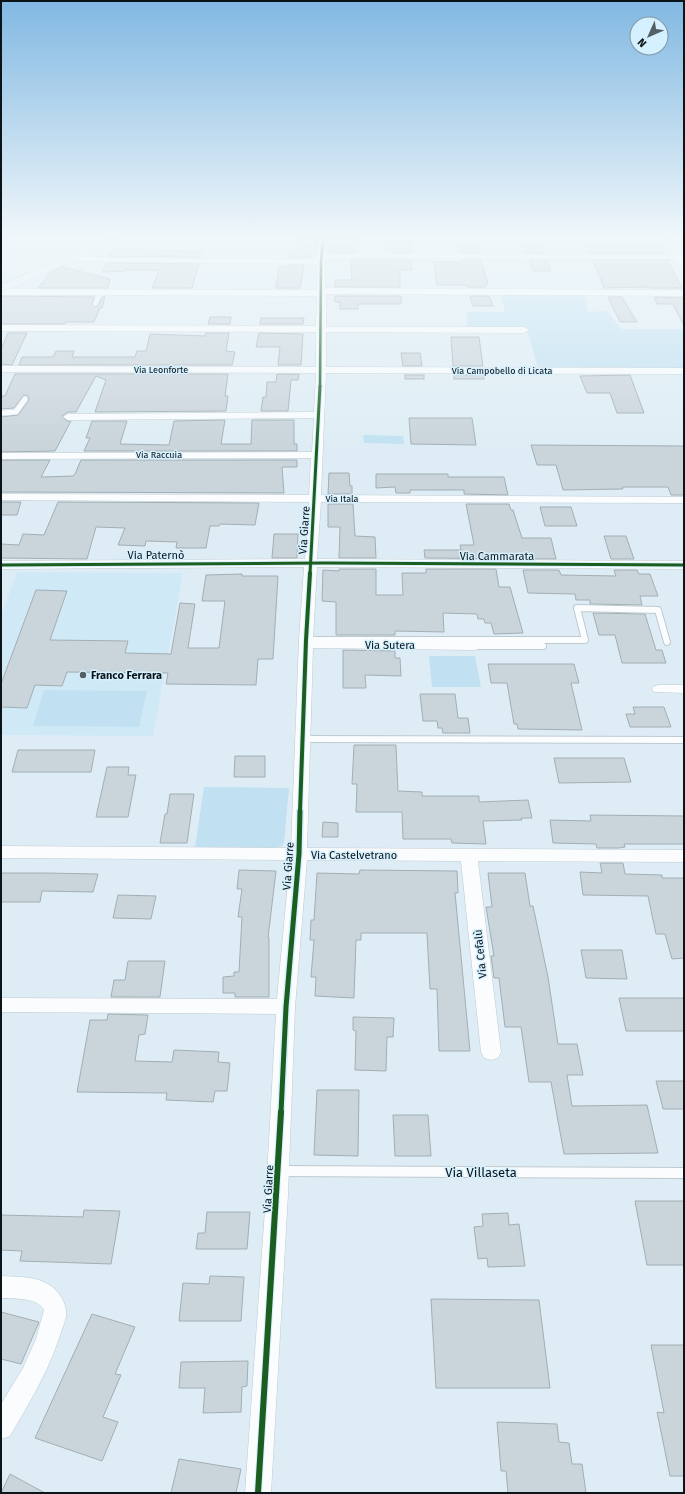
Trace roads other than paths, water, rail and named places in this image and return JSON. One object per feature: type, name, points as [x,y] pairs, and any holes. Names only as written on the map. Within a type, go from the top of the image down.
[{"type":"street","name":"Via Giarre","points":[[258,1493],[278,1171],[286,1007],[299,854],[306,642],[321,370],[322,309]]},
{"type":"street","points":[[1,328],[524,330]]},
{"type":"street","name":"Via Leonforte","points":[[1,369],[321,370]]},
{"type":"street","name":"Via Campobello di Licata","points":[[321,370],[684,372]]},
{"type":"street","points":[[68,417],[319,415]]},
{"type":"street","name":"Via Raccuia","points":[[1,456],[317,455]]},
{"type":"street","name":"Via Itala","points":[[1,497],[684,500]]},
{"type":"street","name":"Via Paternò","points":[[1,565],[311,563]]},
{"type":"street","name":"Via Cammarata","points":[[311,563],[684,565]]},
{"type":"street","name":"Via Sutera","points":[[306,642],[474,646]]},
{"type":"street","points":[[659,689],[684,689]]},
{"type":"street","name":"Via Castelvetrano","points":[[1,852],[684,856]]},
{"type":"street","name":"Via Cefalù","points":[[469,855],[491,1052]]},
{"type":"street","points":[[1,1005],[286,1007]]},
{"type":"street","points":[[1,1287],[39,1291],[50,1299],[55,1310],[55,1315],[47,1342],[31,1376],[1,1427]]},
{"type":"lane","points":[[1,413],[17,412],[21,409],[25,400]]},
{"type":"lane","points":[[306,642],[585,640],[578,608],[658,610],[668,642]]},
{"type":"lane","points":[[474,646],[543,646]]},
{"type":"lane","points":[[303,739],[684,740]]},
{"type":"lane","name":"Via Villaseta","points":[[278,1171],[684,1173]]},
{"type":"place","name":"Franco Ferrara","points":[[83,675]]}]
